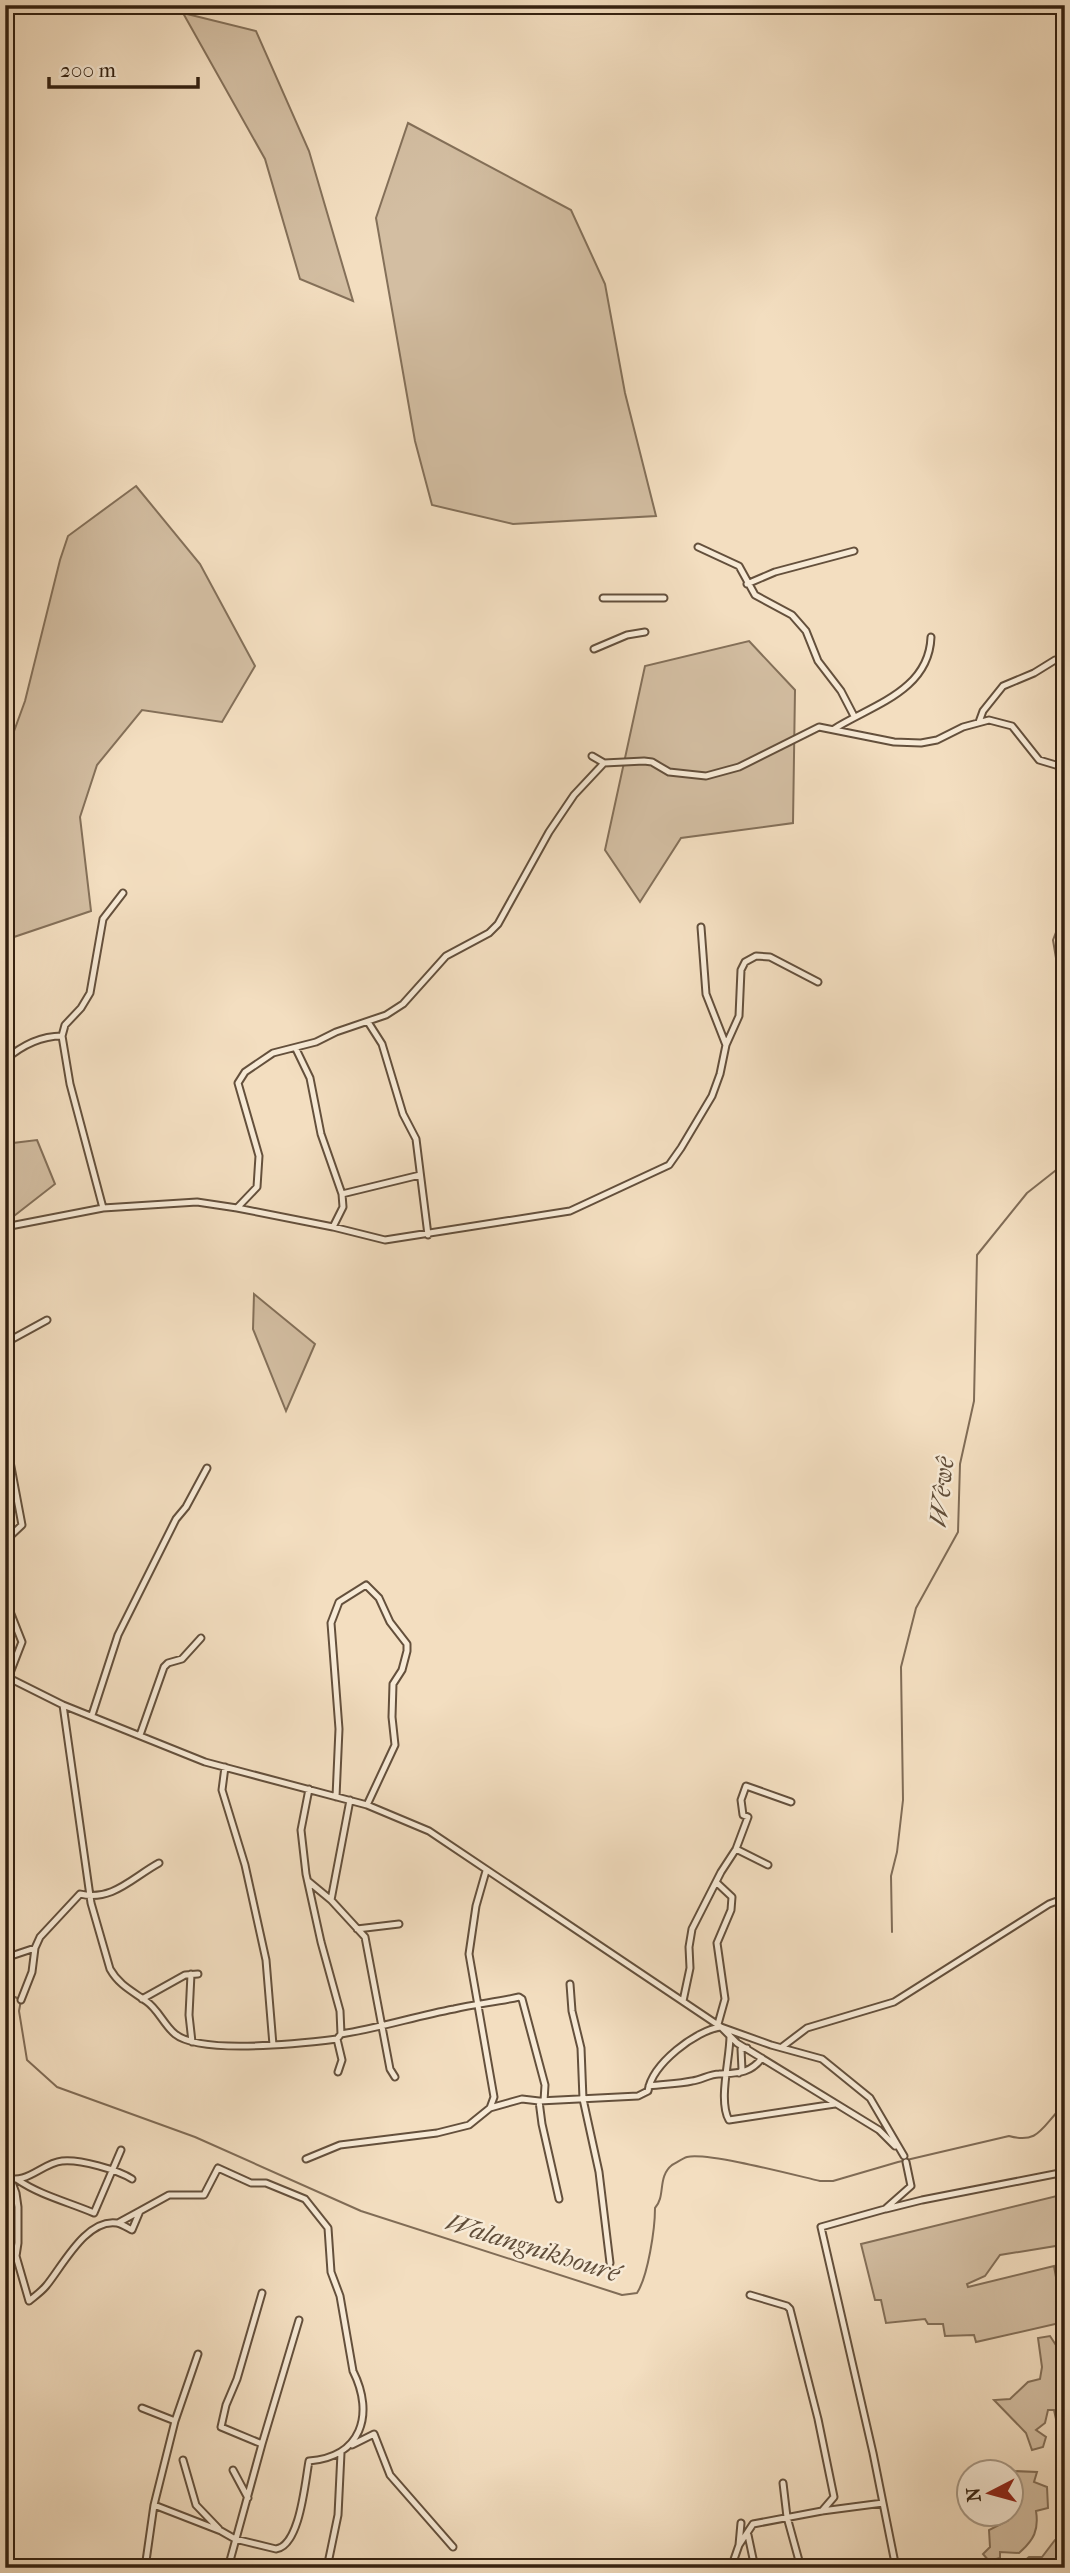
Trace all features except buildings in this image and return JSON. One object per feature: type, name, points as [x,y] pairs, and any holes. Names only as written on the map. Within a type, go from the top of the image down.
[{"type":"street","points":[[698,547],[739,566],[755,595],[792,615],[806,631],[818,661],[841,691],[854,716]]},
{"type":"street","points":[[747,584],[775,572],[854,551]]},
{"type":"street","points":[[603,598],[664,598]]},
{"type":"street","points":[[594,649],[627,635],[645,632]]},
{"type":"street","points":[[834,729],[854,716],[887,702],[914,680],[931,651],[931,637]]},
{"type":"street","points":[[979,722],[1003,686],[1034,673],[1055,660]]},
{"type":"street","points":[[237,1208],[257,1187],[259,1156],[238,1083],[245,1072],[273,1053],[296,1049],[386,1015],[403,1004],[446,956],[489,933],[498,924],[549,832],[574,795],[604,763],[623,760],[652,762],[669,772],[706,776],[739,767],[819,727],[894,742],[921,743],[937,740],[963,727],[989,720],[1012,726],[1039,760],[1059,766],[1065,772]]},
{"type":"street","points":[[592,756],[604,763]]},
{"type":"street","points":[[103,1209],[70,1084],[62,1036],[65,1025],[81,1009],[90,993],[103,919],[123,892]]},
{"type":"street","points":[[701,927],[706,994],[726,1045]]},
{"type":"street","points":[[5,1227],[103,1209],[197,1202],[333,1227],[385,1240],[570,1211],[669,1165],[712,1096],[726,1045],[739,1016],[741,970],[748,959],[770,957],[818,982]]},
{"type":"street","points":[[368,1022],[382,1044],[403,1114],[416,1139],[428,1235]]},
{"type":"street","points":[[5,1060],[19,1047],[36,1042],[46,1035],[62,1036]]},
{"type":"street","points":[[296,1049],[310,1078],[321,1134],[342,1194],[343,1208],[333,1227]]},
{"type":"street","points":[[342,1194],[421,1175]]},
{"type":"street","points":[[5,1343],[47,1320]]},
{"type":"street","points":[[5,1435],[22,1525],[5,1541]]},
{"type":"street","points":[[92,1715],[118,1635],[176,1519],[186,1507],[207,1468]]},
{"type":"street","points":[[336,1797],[339,1729],[331,1623],[339,1602],[366,1585],[379,1598],[394,1628],[407,1644],[402,1670],[393,1684],[395,1745],[367,1805]]},
{"type":"street","points":[[5,1599],[22,1642],[7,1677],[63,1705],[205,1762],[367,1805],[429,1831],[684,2001],[719,2025],[762,2058],[879,2130],[904,2156],[870,2098],[822,2059],[719,2025],[686,2041],[660,2067],[648,2091],[638,2096],[542,2101],[522,2099],[490,2108],[469,2125],[437,2133],[340,2145],[306,2159]]},
{"type":"street","points":[[140,1735],[164,1667],[182,1659],[201,1638]]},
{"type":"street","points":[[63,1705],[91,1900],[110,1969],[116,1979],[147,2002],[176,2035],[192,2042],[207,2044],[273,2045],[339,2037],[456,2008],[523,1998],[545,2085],[542,2124],[559,2199]]},
{"type":"street","points":[[225,1767],[222,1790],[245,1866],[266,1960],[273,2045]]},
{"type":"street","points":[[684,2001],[690,1968],[692,1929],[736,1849],[748,1817],[743,1815],[741,1806],[746,1786],[791,1802]]},
{"type":"street","points":[[309,1789],[302,1830],[308,1881],[340,2011],[342,2060],[338,2072]]},
{"type":"street","points":[[331,1900],[349,1800]]},
{"type":"street","points":[[736,1849],[768,1865]]},
{"type":"street","points":[[20,2000],[32,1972],[35,1948],[40,1937],[80,1894],[91,1900],[112,1894],[140,1873],[159,1863]]},
{"type":"street","points":[[486,1871],[475,1906],[469,1954],[494,2097],[490,2108]]},
{"type":"street","points":[[308,1881],[331,1900],[365,1937],[390,2069],[395,2077]]},
{"type":"street","points":[[716,1882],[732,1897],[731,1910],[717,1943],[725,1999],[719,2025]]},
{"type":"street","points":[[782,2047],[807,2028],[894,2002],[1049,1904],[1065,1898]]},
{"type":"street","points":[[357,1929],[399,1924]]},
{"type":"street","points":[[5,1958],[35,1948]]},
{"type":"street","points":[[142,1999],[198,1973]]},
{"type":"street","points":[[191,1974],[189,2015],[192,2042]]},
{"type":"street","points":[[570,1984],[572,2011],[581,2048],[583,2099],[599,2172],[610,2263]]},
{"type":"street","points":[[730,2036],[727,2075],[729,2120],[835,2104]]},
{"type":"street","points":[[738,2073],[742,2070],[741,2049],[747,2048]]},
{"type":"street","points":[[649,2085],[738,2073],[750,2070],[762,2058]]},
{"type":"street","points":[[11,2179],[33,2191],[48,2194],[94,2213],[121,2150]]},
{"type":"street","points":[[11,2179],[63,2161],[123,2173],[132,2179]]},
{"type":"street","points":[[886,2209],[911,2186],[906,2162]]},
{"type":"street","points":[[11,2179],[18,2207],[19,2243],[16,2256],[29,2301],[45,2288],[85,2236],[107,2224],[118,2223],[169,2195],[204,2195],[218,2168],[251,2183],[266,2183],[305,2199],[328,2228],[331,2272],[340,2296],[353,2371],[359,2382],[364,2416],[351,2446]]},
{"type":"street","points":[[896,2568],[821,2227],[922,2200],[1065,2172]]},
{"type":"street","points":[[118,2223],[132,2230],[139,2211]]},
{"type":"street","points":[[261,2444],[221,2427],[262,2293]]},
{"type":"street","points":[[750,2295],[790,2309],[818,2419],[834,2497],[822,2511]]},
{"type":"street","points":[[228,2568],[261,2444],[299,2320]]},
{"type":"street","points":[[145,2568],[154,2505],[175,2421],[198,2354]]},
{"type":"street","points":[[142,2408],[175,2421]]},
{"type":"street","points":[[154,2505],[235,2539],[282,2549],[288,2543],[299,2513],[309,2462],[327,2460],[374,2434],[390,2475],[453,2547]]},
{"type":"street","points":[[327,2568],[338,2515],[341,2453]]},
{"type":"street","points":[[183,2460],[196,2505],[221,2531]]},
{"type":"street","points":[[233,2470],[248,2498]]},
{"type":"street","points":[[783,2483],[787,2517],[801,2568]]},
{"type":"street","points":[[731,2568],[740,2545],[753,2524],[883,2503]]},
{"type":"street","points":[[740,2545],[741,2523]]},
{"type":"street","points":[[748,2535],[755,2568]]},
{"type":"shaded area","points":[[183,13],[256,31],[309,151],[353,301],[300,279],[265,159]]},
{"type":"shaded area","points":[[408,123],[571,210],[605,284],[625,393],[656,516],[513,524],[432,505],[415,441],[376,218]]},
{"type":"shaded area","points":[[136,486],[200,564],[255,666],[222,722],[142,710],[97,765],[80,817],[91,911],[5,940],[5,756],[25,701],[60,560],[68,536]]},
{"type":"shaded area","points":[[749,641],[795,690],[793,823],[681,838],[640,902],[605,850],[645,666]]},
{"type":"shaded area","points":[[37,1140],[55,1184],[5,1223],[5,1144]]},
{"type":"shaded area","points":[[254,1294],[315,1344],[286,1411],[253,1329]]},
{"type":"shaded area","points":[[1065,2194],[1065,2280],[1056,2246],[1000,2255],[985,2276],[967,2284],[968,2287],[1054,2266],[1064,2322],[976,2342],[974,2335],[945,2336],[943,2324],[928,2324],[925,2319],[886,2323],[881,2300],[875,2300],[861,2244]]},
{"type":"shaded area","points":[[1050,2336],[1065,2359],[1065,2417],[1056,2419],[1054,2410],[1048,2410],[1045,2423],[1036,2430],[1046,2437],[1043,2447],[1032,2450],[1026,2433],[994,2400],[1010,2399],[1028,2382],[1040,2379],[1042,2367],[1038,2338]]},
{"type":"shaded area","points":[[1024,2471],[1037,2472],[1034,2482],[1047,2487],[1048,2508],[1036,2511],[1037,2524],[1028,2544],[1019,2553],[1000,2552],[1000,2558],[989,2561],[983,2554],[990,2547],[989,2530],[1024,2528]]},
{"type":"shaded area","points":[[1055,2540],[1065,2542],[1057,2560],[1065,2564],[1065,2568],[1016,2568],[1029,2557],[1042,2557]]},
{"type":"waterway","name":"Wêwê","points":[[1065,909],[1053,940],[1065,1012]]},
{"type":"waterway","name":"Wêwê","points":[[892,1932],[891,1876],[897,1852],[903,1800],[901,1667],[916,1608],[958,1532],[960,1464],[974,1401],[977,1255],[1027,1193],[1065,1165]]},
{"type":"waterway","name":"Walangnikhouré","points":[[5,1999],[15,1997],[21,2000],[19,2011],[27,2060],[57,2087],[195,2137],[361,2211],[622,2295],[637,2293],[641,2285],[650,2252],[655,2208],[665,2175],[672,2165],[685,2158],[713,2158],[820,2181],[833,2181],[898,2162],[1009,2136],[1026,2138],[1038,2133],[1059,2110],[1065,2109]]}]
